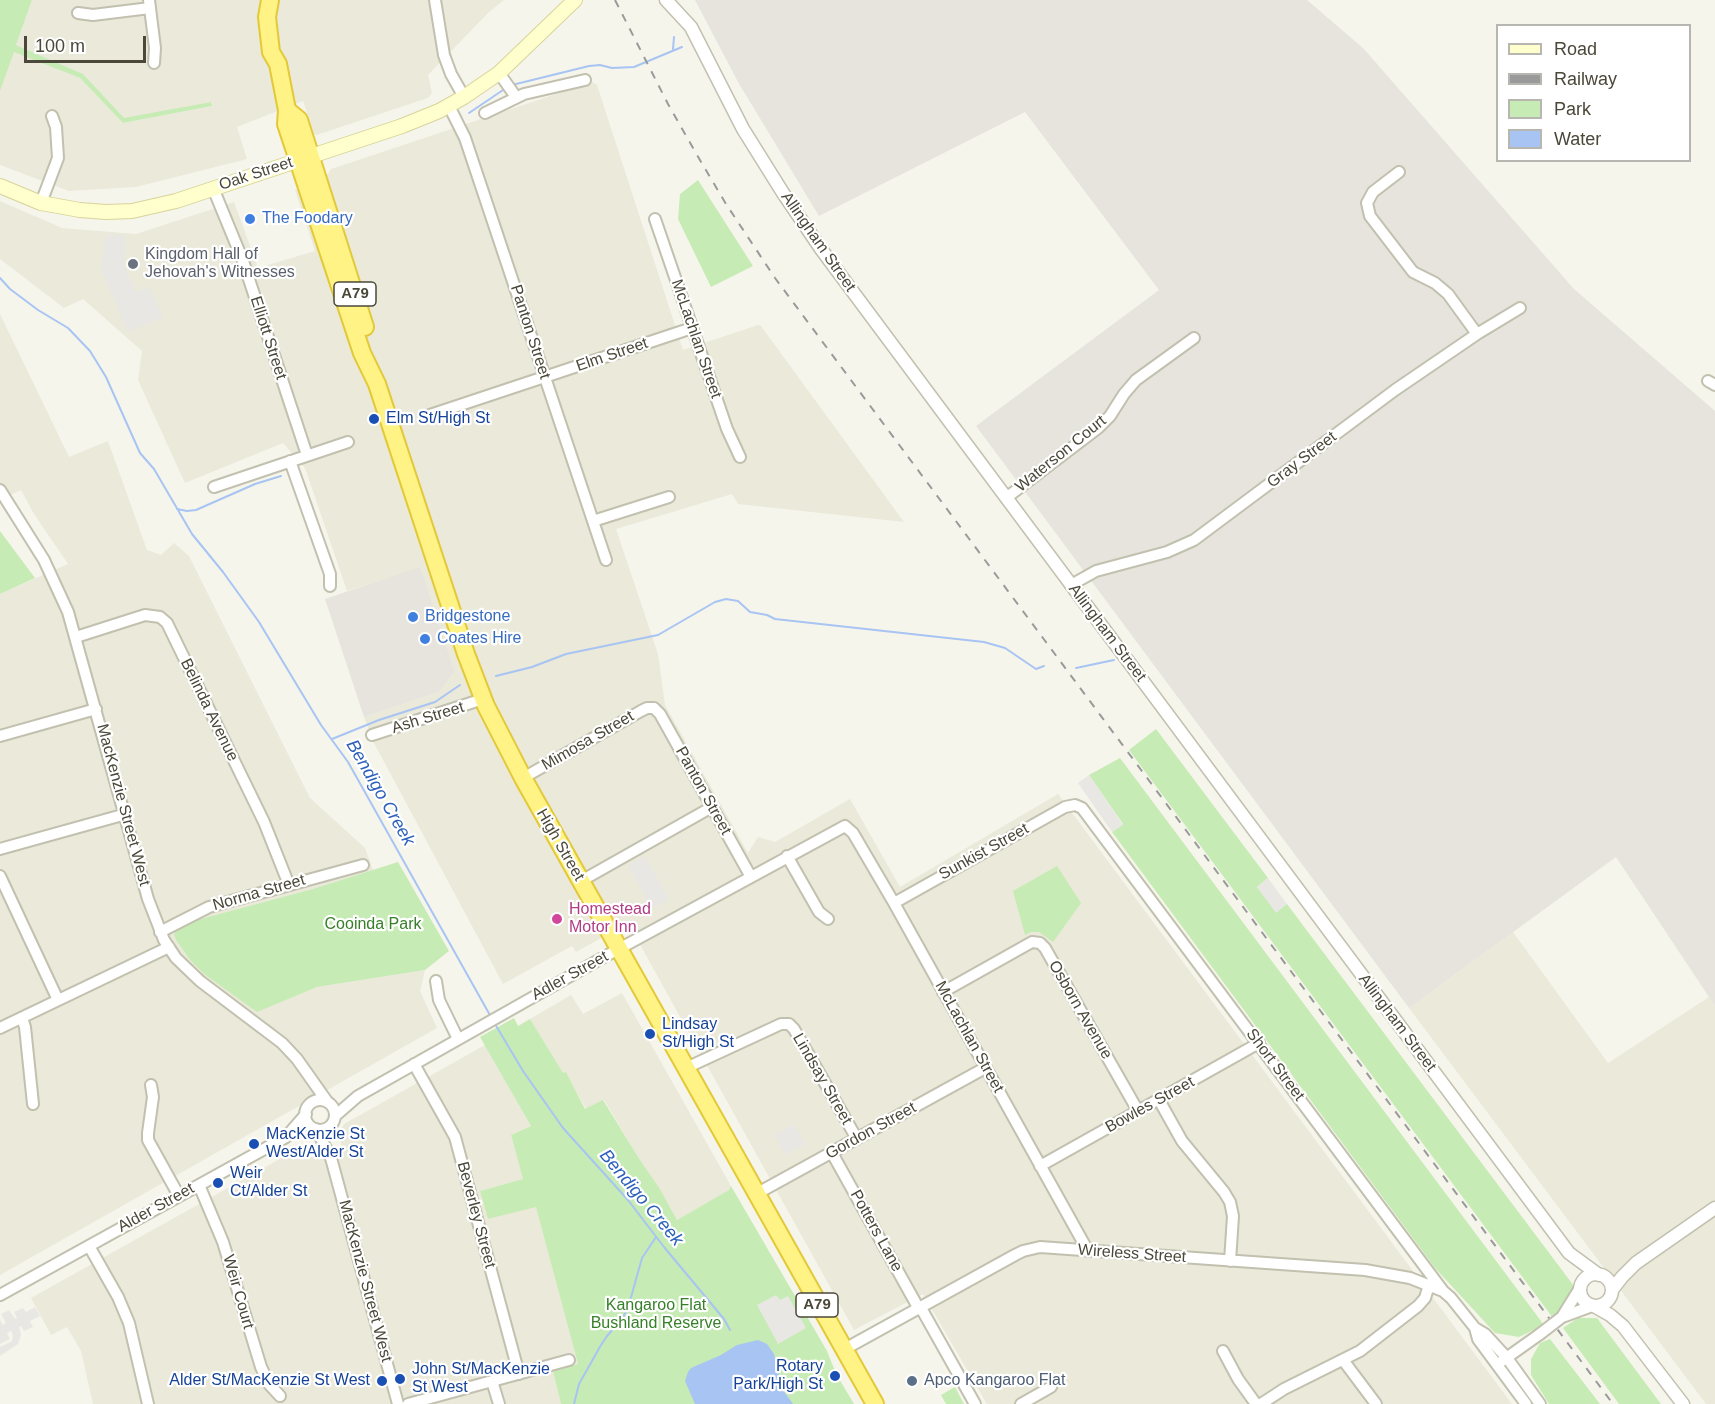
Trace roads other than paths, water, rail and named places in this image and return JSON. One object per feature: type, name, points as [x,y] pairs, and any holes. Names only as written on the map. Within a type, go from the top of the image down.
[{"type":"highway","name":"High Street","points":[[270,2],[267,17],[271,52],[278,64],[287,110],[299,120],[305,158],[364,322],[377,384],[483,699],[523,778],[874,1404]]},
{"type":"main road","name":"Oak Street","points":[[0,186],[41,202],[80,210],[116,212],[160,205],[213,188],[402,126],[449,106],[499,73],[574,0]]},
{"type":"street","points":[[435,0],[444,55],[464,98]]},
{"type":"street","name":"Allingham Street","points":[[666,0],[691,27],[736,117],[795,212],[1569,1253],[1599,1275]]},
{"type":"street","points":[[78,13],[93,15],[150,4],[155,48],[154,63]]},
{"type":"street","points":[[499,73],[516,98]]},
{"type":"street","points":[[485,113],[516,98],[553,86],[585,80]]},
{"type":"street","name":"Panton Street","points":[[449,106],[465,138],[606,560]]},
{"type":"street","points":[[41,202],[58,158],[57,134],[52,116]]},
{"type":"street","points":[[1399,172],[1372,192],[1367,203],[1370,216],[1413,272],[1435,283],[1448,294],[1477,334]]},
{"type":"street","name":"Elliott Street","points":[[213,188],[243,261],[307,455]]},
{"type":"street","name":"McLachlan Street","points":[[655,219],[726,429],[740,457]]},
{"type":"street","name":"Gray Street","points":[[1071,585],[1096,571],[1167,552],[1194,540],[1395,390],[1477,334],[1520,308]]},
{"type":"street","name":"Elm Street","points":[[430,415],[692,328]]},
{"type":"street","name":"Waterson Court","points":[[1006,498],[1098,428],[1110,416],[1136,380],[1194,338]]},
{"type":"street","points":[[214,487],[348,441]]},
{"type":"street","points":[[290,461],[330,574],[330,586]]},
{"type":"street","name":"MacKenzie Street West","points":[[0,490],[5,510],[53,577],[76,637],[148,898],[160,932],[169,947],[200,981],[282,1043],[297,1059],[328,1101]]},
{"type":"street","points":[[593,521],[669,497]]},
{"type":"street","name":"Belinda Avenue","points":[[76,637],[145,615],[160,617],[167,623],[264,822],[288,885]]},
{"type":"street","name":"Ash Street","points":[[372,735],[483,699]]},
{"type":"street","name":"Panton Street","points":[[654,708],[660,714],[751,877]]},
{"type":"street","name":"Mimosa Street","points":[[523,778],[644,709],[654,708]]},
{"type":"street","points":[[0,736],[96,709]]},
{"type":"street","name":"Sunkist Street","points":[[894,903],[1060,810],[1075,805]]},
{"type":"street","name":"Short Street","points":[[1075,805],[1085,810],[1443,1291],[1475,1328],[1485,1334],[1507,1358],[1540,1404]]},
{"type":"street","points":[[581,881],[712,807]]},
{"type":"street","points":[[0,849],[126,814]]},
{"type":"street","name":"Adler Street","points":[[333,1121],[358,1096],[841,826],[846,826]]},
{"type":"street","name":"McLachlan Street","points":[[846,826],[853,833],[894,903],[1088,1251]]},
{"type":"street","points":[[788,856],[819,912],[828,919]]},
{"type":"street","name":"Norma Street","points":[[160,932],[208,907],[363,865]]},
{"type":"street","points":[[0,876],[58,1000]]},
{"type":"street","name":"Osborn Avenue","points":[[943,992],[1032,942],[1040,943],[1138,1111]]},
{"type":"street","points":[[0,1028],[169,947]]},
{"type":"street","points":[[436,981],[439,999],[458,1039]]},
{"type":"street","points":[[22,1018],[25,1027],[33,1104]]},
{"type":"street","name":"Lindsay Street","points":[[686,1068],[781,1024],[789,1024],[857,1139]]},
{"type":"street","name":"Bowles Street","points":[[1040,1166],[1259,1043]]},
{"type":"street","name":"Beverley Street","points":[[414,1064],[455,1137],[519,1374]]},
{"type":"street","name":"Gordon Street","points":[[756,1194],[986,1068]]},
{"type":"street","points":[[307,1074],[310,1091],[306,1121],[314,1129]]},
{"type":"street","points":[[151,1085],[153,1098],[148,1140],[178,1196]]},
{"type":"street","name":"Adler Street","points":[[328,1101],[358,1096]]},
{"type":"street","points":[[286,1137],[314,1129],[323,1130],[333,1121],[334,1108],[328,1101],[317,1099],[307,1110]]},
{"type":"street","points":[[1159,1100],[1182,1141],[1230,1202],[1233,1216],[1230,1261]]},
{"type":"street","name":"Alder Street","points":[[0,1295],[286,1137],[307,1110]]},
{"type":"street","name":"MacKenzie Street West","points":[[331,1158],[333,1121]]},
{"type":"street","name":"MacKenzie Street West","points":[[314,1129],[331,1158],[398,1404]]},
{"type":"street","name":"Potters Lane","points":[[832,1153],[975,1404]]},
{"type":"street","name":"Weir Court","points":[[199,1185],[223,1242],[261,1367],[269,1384],[280,1396]]},
{"type":"street","points":[[1497,1365],[1562,1317],[1607,1302],[1622,1277],[1636,1263],[1715,1208]]},
{"type":"street","points":[[89,1246],[118,1297],[129,1323],[148,1404]]},
{"type":"street","name":"Wireless Street","points":[[843,1350],[1023,1251],[1040,1247],[1365,1270],[1410,1278],[1443,1291]]},
{"type":"street","name":"Allingham Street","points":[[1569,1253],[1580,1287]]},
{"type":"street","points":[[1562,1317],[1586,1278],[1636,1263]]},
{"type":"street","points":[[1599,1275],[1608,1281],[1623,1326]]},
{"type":"street","points":[[1261,1404],[1294,1384],[1360,1351],[1422,1302],[1430,1285]]},
{"type":"street","points":[[1580,1287],[1584,1301],[1610,1315],[1623,1326],[1683,1404]]},
{"type":"street","name":"Short Street","points":[[1475,1328],[1478,1339],[1526,1404]]},
{"type":"street","points":[[1223,1351],[1238,1379],[1256,1404]]},
{"type":"street","points":[[408,1404],[569,1360]]},
{"type":"street","points":[[1343,1360],[1376,1404]]},
{"type":"street","points":[[492,1381],[499,1404]]},
{"type":"street","points":[[1021,1404],[1051,1387]]},
{"type":"water","points":[[758,1340],[767,1344],[774,1354],[783,1390],[793,1404],[695,1404],[685,1381],[691,1368],[737,1345]]},
{"type":"waterway","points":[[673,49],[674,37]]},
{"type":"waterway","points":[[512,85],[589,66],[634,67],[682,47]]},
{"type":"waterway","points":[[469,113],[506,88]]},
{"type":"waterway","name":"Bendigo Creek","points":[[0,278],[10,289],[38,310],[68,328],[90,351],[106,377],[140,453],[154,469],[192,534],[259,622],[321,725],[348,762],[491,1017]]},
{"type":"waterway","points":[[177,509],[196,510],[255,484],[281,476]]},
{"type":"waterway","points":[[496,676],[532,667],[566,654],[658,635],[715,602],[726,599],[738,601],[750,612],[775,619],[984,642],[1005,648],[1036,669],[1044,666]]},
{"type":"waterway","points":[[1076,668],[1114,660]]},
{"type":"waterway","points":[[332,739],[379,720],[435,702],[460,685]]},
{"type":"waterway","name":"Bendigo Creek","points":[[495,1024],[523,1071],[563,1128],[628,1200],[724,1319],[730,1330]]},
{"type":"waterway","points":[[574,1404],[579,1384],[601,1345],[628,1308],[642,1258],[656,1237]]},
{"type":"railway","points":[[615,0],[697,155],[775,278],[1613,1404]]},
{"type":"place","name":"The Foodary","points":[[250,219]]},
{"type":"place","name":"Kingdom Hall of Jehovah's Witnesses","points":[[133,264]]},
{"type":"place","name":"Elm St/High St","points":[[374,419]]},
{"type":"place","name":"Bridgestone","points":[[413,617]]},
{"type":"place","name":"Coates Hire","points":[[425,639]]},
{"type":"place","name":"Homestead Motor Inn","points":[[557,919]]},
{"type":"place","name":"Lindsay St/High St","points":[[650,1034]]},
{"type":"place","name":"MacKenzie St West/Alder St","points":[[254,1144]]},
{"type":"place","name":"Weir Ct/Alder St","points":[[218,1183]]},
{"type":"place","name":"Rotary Park/High St","points":[[835,1376]]},
{"type":"place","name":"John St/MacKenzie St West","points":[[400,1379]]},
{"type":"place","name":"Alder St/MacKenzie St West","points":[[382,1381]]},
{"type":"place","name":"Apco Kangaroo Flat","points":[[912,1381]]},
{"type":"park label","name":"Cooinda Park","points":[[373,925]]},
{"type":"park label","name":"Kangaroo Flat Bushland Reserve","points":[[656,1315]]}]
